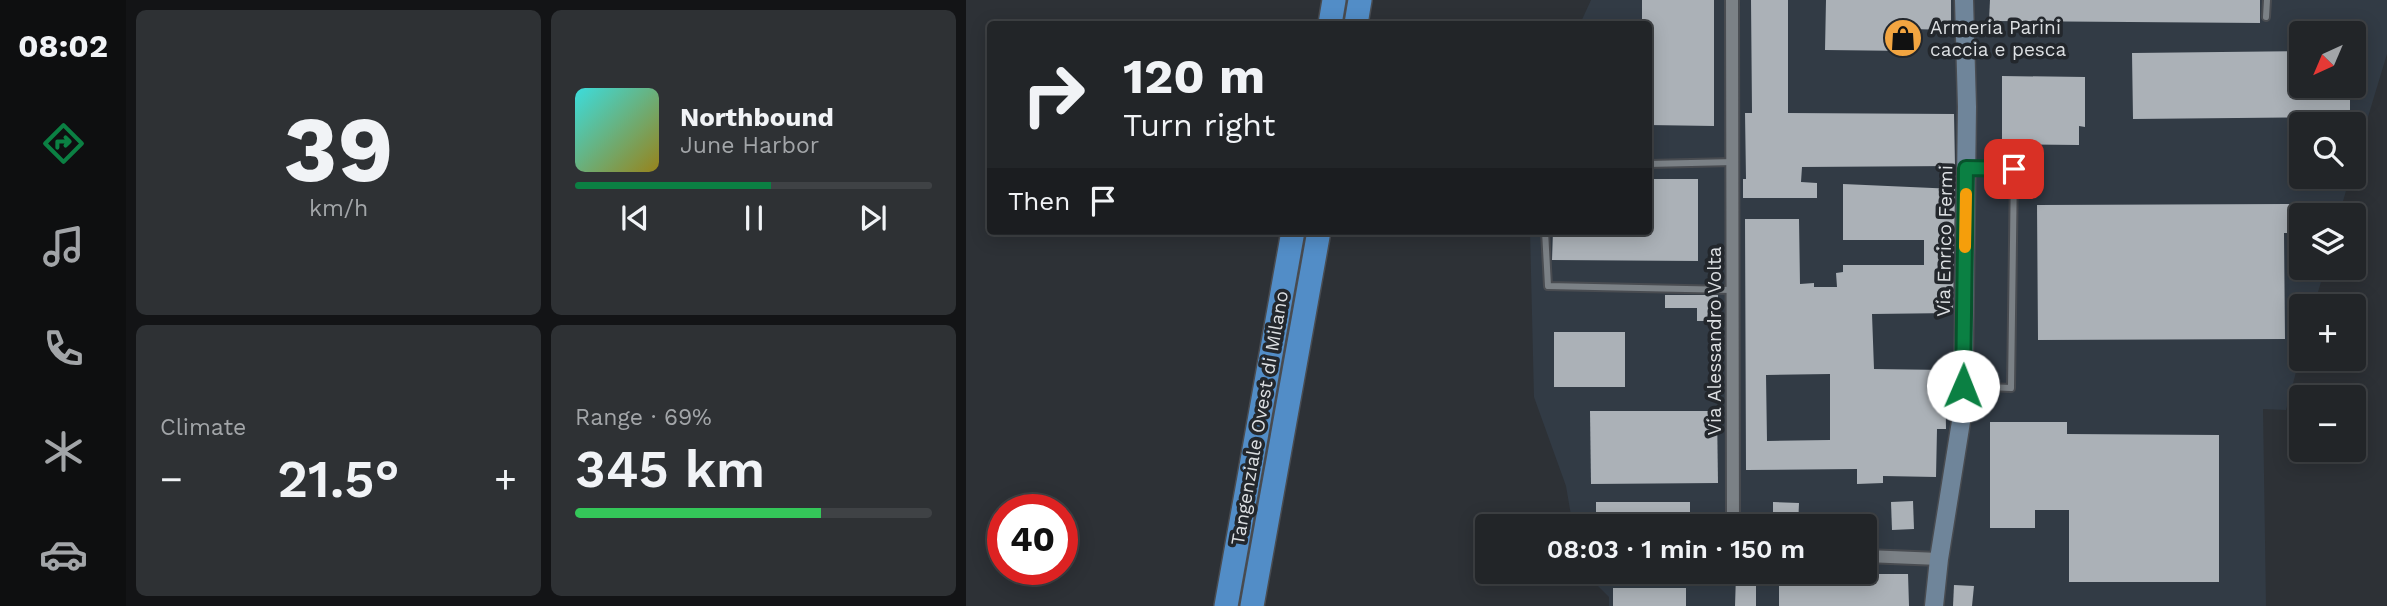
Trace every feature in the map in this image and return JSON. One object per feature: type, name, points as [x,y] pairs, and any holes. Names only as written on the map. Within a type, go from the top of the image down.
[{"type":"highway","points":[[1330,21],[1334,0]]},
{"type":"highway","points":[[1356,21],[1360,0]]},
{"type":"highway","name":"Tangenziale Ovest di Milano","points":[[1226,606],[1292,235]]},
{"type":"highway","name":"Tangenziale Ovest di Milano","points":[[1252,606],[1318,235]]},
{"type":"street","name":"Via Alessandro Volta","points":[[1732,0],[1733,514]]},
{"type":"street","name":"Via Enrico Fermi","points":[[1934,606],[1963,409],[1967,107],[1964,0]]},
{"type":"street","points":[[1877,556],[1939,559]]},
{"type":"lane","points":[[2266,17],[2267,0]]},
{"type":"lane","points":[[1652,164],[1734,159]]},
{"type":"lane","points":[[1963,386],[2011,388],[2014,169],[1966,168]]},
{"type":"lane","points":[[1545,235],[1548,286],[1734,290]]},
{"type":"shaded area","points":[[1591,0],[2387,0],[2387,54],[2366,123],[2366,112],[2289,112],[2289,189],[2347,189],[2342,203],[2289,203],[2289,280],[2322,280],[2317,294],[2289,294],[2289,371],[2296,371],[2293,385],[2289,385],[2286,410],[2263,409],[2266,606],[1609,606],[1609,597],[1596,584],[1877,584],[1877,514],[1571,514],[1566,486],[1534,397],[1530,235],[1652,235],[1652,21],[1581,21]]},
{"type":"building","points":[[1642,0],[1714,0],[1714,126],[1652,125],[1652,21],[1642,21]]},
{"type":"building","points":[[1751,0],[1788,0],[1788,113],[1954,114],[1955,166],[1802,167],[1801,182],[1817,183],[1817,198],[1743,198],[1743,179],[1746,179],[1745,113],[1752,113]]},
{"type":"building","points":[[1826,0],[1951,0],[1951,30],[1910,29],[1910,51],[1825,50]]},
{"type":"building","points":[[1990,0],[2260,0],[2260,23],[1989,21]]},
{"type":"building","points":[[2289,51],[2289,98],[2350,98],[2350,112],[2289,112],[2289,118],[2133,119],[2132,53]]},
{"type":"building","points":[[2002,76],[2085,77],[2085,127],[2079,126],[2079,145],[2002,144]]},
{"type":"building","points":[[1652,179],[1698,179],[1698,261],[1552,260],[1553,235],[1652,235]]},
{"type":"building","points":[[1843,184],[1955,189],[1953,313],[1872,314],[1874,369],[1945,370],[1946,429],[1937,429],[1936,477],[1883,476],[1883,483],[1857,484],[1857,469],[1746,470],[1745,219],[1799,219],[1800,284],[1814,283],[1814,287],[1837,287],[1836,273],[1843,272],[1843,265],[1924,265],[1924,240],[1843,240]],"holes":[[[1830,374],[1830,440],[1767,441],[1766,375]]]},
{"type":"building","points":[[2289,204],[2289,233],[2284,233],[2285,339],[2038,340],[2037,205]]},
{"type":"building","points":[[1665,295],[1718,295],[1718,321],[1697,321],[1697,308],[1665,308]]},
{"type":"building","points":[[1554,332],[1625,332],[1625,387],[1554,387]]},
{"type":"building","points":[[1590,411],[1717,411],[1718,483],[1591,484]]},
{"type":"building","points":[[1990,422],[2067,422],[2067,434],[2219,435],[2219,582],[2069,582],[2069,510],[2035,510],[2035,528],[1990,528]]},
{"type":"building","points":[[1913,501],[1914,529],[1892,530],[1891,502]]},
{"type":"building","points":[[1596,502],[1690,502],[1690,514],[1596,514]]},
{"type":"building","points":[[1773,502],[1799,503],[1799,514],[1773,514]]},
{"type":"building","points":[[1877,574],[1908,574],[1909,606],[1779,606],[1779,584],[1877,584]]},
{"type":"building","points":[[1736,584],[1756,584],[1756,606],[1735,606]]},
{"type":"building","points":[[1954,585],[1974,586],[1972,606],[1953,606]]},
{"type":"building","points":[[1613,588],[1686,588],[1686,606],[1613,606]]},
{"type":"slow traffic","points":[[1965,247],[1966,194]]},
{"type":"place","name":"Armeria Parini caccia e pesca","points":[[1903,38]]},
{"type":"route","points":[[1963,386],[1966,168],[2014,169]]}]
